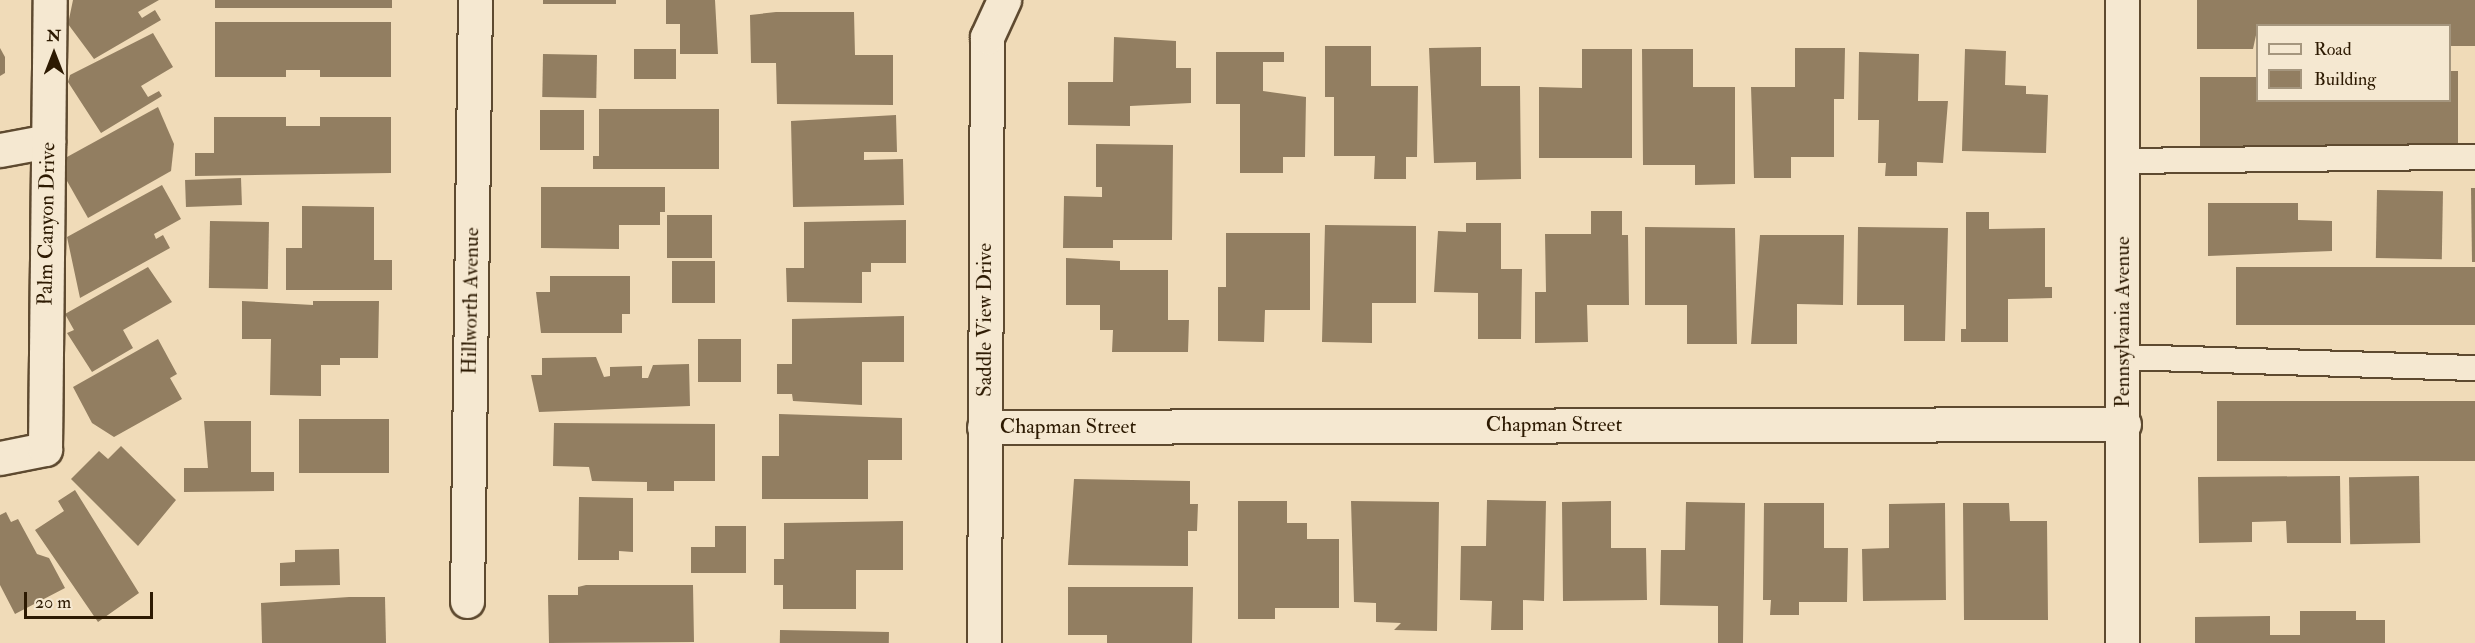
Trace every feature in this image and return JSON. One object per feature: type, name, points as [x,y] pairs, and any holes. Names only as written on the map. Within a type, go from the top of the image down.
[{"type":"street","name":"Palm Canyon Drive","points":[[0,458],[45,448],[50,0]]},
{"type":"street","name":"Hillworth Avenue","points":[[467,601],[475,0]]},
{"type":"street","name":"Saddle View Drive","points":[[984,643],[987,37],[1004,0]]},
{"type":"street","name":"Pennsylvania Avenue","points":[[2122,0],[2124,424],[2122,643]]},
{"type":"street","points":[[0,150],[48,141]]},
{"type":"street","name":"Chapman Street","points":[[984,427],[2124,424]]},
{"type":"lane","points":[[2123,161],[2475,157]]},
{"type":"lane","points":[[2123,357],[2475,368]]},
{"type":"building","points":[[73,0],[159,0],[138,12],[142,18],[155,10],[161,20],[94,59],[68,24]]},
{"type":"building","points":[[215,0],[392,0],[392,8],[215,8]]},
{"type":"building","points":[[543,0],[616,0],[616,4],[543,4]]},
{"type":"building","points":[[666,0],[715,0],[718,54],[680,54],[680,24],[666,24]]},
{"type":"building","points":[[2197,0],[2475,0],[2475,46],[2451,46],[2451,24],[2256,24],[2253,49],[2197,49]]},
{"type":"building","points":[[776,12],[854,12],[855,55],[893,55],[893,105],[777,104],[776,63],[751,63],[750,15]]},
{"type":"building","points":[[215,22],[391,22],[391,77],[320,77],[320,70],[286,70],[286,77],[215,77]]},
{"type":"building","points":[[153,33],[173,67],[141,86],[148,97],[159,91],[162,96],[101,133],[68,82],[70,75]]},
{"type":"building","points":[[1114,37],[1176,41],[1176,68],[1191,68],[1191,103],[1130,106],[1130,126],[1068,125],[1068,82],[1113,82]]},
{"type":"building","points":[[1325,46],[1371,46],[1371,86],[1418,86],[1417,157],[1406,157],[1406,179],[1374,179],[1375,156],[1334,156],[1334,97],[1325,97]]},
{"type":"building","points":[[1481,47],[1481,86],[1520,86],[1521,179],[1476,180],[1476,162],[1434,163],[1429,48]]},
{"type":"building","points":[[0,48],[5,57],[5,73],[0,76]]},
{"type":"building","points":[[1795,48],[1845,48],[1844,99],[1834,99],[1834,157],[1791,157],[1791,178],[1754,178],[1751,87],[1795,87]]},
{"type":"building","points":[[634,49],[676,49],[676,79],[634,79]]},
{"type":"building","points":[[1582,49],[1632,49],[1632,158],[1539,158],[1539,87],[1582,88]]},
{"type":"building","points":[[1642,49],[1693,49],[1693,87],[1735,87],[1735,184],[1695,185],[1695,165],[1643,165]]},
{"type":"building","points":[[1965,49],[2006,51],[2005,85],[2026,86],[2026,94],[2048,95],[2046,153],[1962,151]]},
{"type":"building","points":[[1216,52],[1284,52],[1284,62],[1263,62],[1263,91],[1306,97],[1305,157],[1283,157],[1283,173],[1240,173],[1240,104],[1216,104]]},
{"type":"building","points":[[1859,52],[1919,54],[1918,101],[1948,101],[1943,163],[1917,162],[1917,176],[1885,176],[1886,163],[1878,163],[1879,120],[1858,120]]},
{"type":"building","points":[[543,54],[597,55],[596,98],[542,97]]},
{"type":"building","points":[[2451,71],[2458,71],[2458,144],[2349,149],[2200,146],[2200,77],[2256,77],[2256,102],[2451,102]]},
{"type":"building","points":[[158,107],[174,144],[171,171],[88,218],[67,181],[67,157]]},
{"type":"building","points":[[599,109],[719,109],[719,169],[593,169],[593,156],[599,156]]},
{"type":"building","points":[[540,110],[584,110],[584,150],[540,150]]},
{"type":"building","points":[[896,115],[897,152],[864,152],[864,160],[903,159],[904,205],[793,207],[791,121]]},
{"type":"building","points":[[214,117],[286,117],[286,126],[320,126],[320,117],[391,117],[391,173],[195,176],[195,153],[214,153]]},
{"type":"building","points":[[1096,144],[1173,145],[1172,240],[1113,240],[1113,248],[1063,248],[1064,196],[1102,197],[1102,187],[1096,187]]},
{"type":"building","points":[[241,178],[242,205],[186,207],[185,180]]},
{"type":"building","points":[[162,185],[181,219],[154,234],[156,239],[163,235],[170,248],[80,298],[67,237]]},
{"type":"building","points":[[541,187],[665,187],[665,212],[660,212],[660,225],[619,225],[619,249],[541,248]]},
{"type":"building","points":[[2471,188],[2475,188],[2475,262],[2472,262]]},
{"type":"building","points":[[2377,190],[2443,191],[2442,259],[2376,258]]},
{"type":"building","points":[[2208,203],[2298,203],[2298,220],[2332,221],[2332,251],[2208,256]]},
{"type":"building","points":[[302,206],[374,207],[374,260],[392,260],[392,290],[286,290],[286,248],[302,248]]},
{"type":"building","points":[[1591,211],[1622,211],[1622,235],[1628,235],[1629,305],[1587,305],[1588,342],[1535,343],[1535,292],[1546,292],[1545,234],[1591,234]]},
{"type":"building","points":[[1966,212],[1989,212],[1989,229],[2045,228],[2045,287],[2052,287],[2052,298],[2008,299],[2008,342],[1961,342],[1961,329],[1966,329]]},
{"type":"building","points":[[667,215],[712,215],[712,258],[667,258]]},
{"type":"building","points":[[906,220],[906,263],[871,263],[871,272],[862,272],[862,303],[787,302],[786,268],[804,268],[804,222]]},
{"type":"building","points":[[210,221],[269,222],[268,289],[209,288]]},
{"type":"building","points":[[1466,223],[1501,223],[1501,269],[1522,269],[1521,339],[1478,339],[1478,293],[1434,292],[1438,231],[1466,232]]},
{"type":"building","points":[[1325,225],[1416,226],[1416,303],[1372,303],[1372,343],[1322,342]]},
{"type":"building","points":[[1645,227],[1735,228],[1737,344],[1687,344],[1687,305],[1645,305]]},
{"type":"building","points":[[1858,227],[1948,228],[1945,341],[1904,341],[1904,305],[1857,305]]},
{"type":"building","points":[[1226,233],[1310,233],[1310,310],[1265,310],[1264,342],[1218,341],[1218,287],[1226,287]]},
{"type":"building","points":[[1760,235],[1844,235],[1843,305],[1797,304],[1797,344],[1751,344]]},
{"type":"building","points":[[1066,258],[1120,261],[1120,270],[1168,270],[1168,320],[1189,320],[1188,352],[1112,352],[1113,330],[1100,330],[1100,305],[1066,305]]},
{"type":"building","points":[[672,261],[715,261],[715,303],[672,303]]},
{"type":"building","points":[[148,267],[172,302],[123,330],[133,348],[92,372],[67,333],[74,330],[65,314]]},
{"type":"building","points":[[2236,267],[2475,267],[2475,325],[2236,325]]},
{"type":"building","points":[[550,276],[630,276],[630,314],[622,314],[622,333],[541,333],[536,292],[550,292]]},
{"type":"building","points":[[242,301],[313,305],[313,301],[379,301],[378,358],[340,358],[340,365],[321,365],[321,396],[270,395],[271,339],[242,339]]},
{"type":"building","points":[[904,316],[904,362],[862,362],[862,405],[793,401],[792,394],[777,394],[777,364],[792,364],[792,319]]},
{"type":"building","points":[[158,339],[177,374],[170,378],[182,399],[114,437],[92,423],[73,387]]},
{"type":"building","points":[[698,339],[741,339],[741,382],[698,382]]},
{"type":"building","points":[[596,357],[604,377],[610,376],[610,367],[642,366],[642,378],[648,378],[653,365],[689,364],[690,406],[539,412],[531,375],[542,375],[542,358]]},
{"type":"building","points":[[2217,401],[2475,401],[2475,461],[2217,461]]},
{"type":"building","points":[[779,414],[902,418],[902,460],[868,460],[868,499],[762,499],[762,456],[779,456]]},
{"type":"building","points":[[299,419],[389,419],[389,473],[299,473]]},
{"type":"building","points":[[204,421],[251,421],[251,472],[274,472],[274,491],[184,492],[184,468],[208,468]]},
{"type":"building","points":[[554,423],[715,424],[715,481],[674,481],[674,491],[647,491],[647,482],[592,481],[589,467],[553,466]]},
{"type":"building","points":[[121,446],[176,500],[138,546],[71,479],[99,451],[108,459]]},
{"type":"building","points":[[2340,476],[2341,543],[2287,543],[2286,521],[2252,522],[2252,542],[2199,543],[2198,477]]},
{"type":"building","points":[[2419,476],[2420,543],[2350,544],[2349,477]]},
{"type":"building","points":[[1074,479],[1190,481],[1190,504],[1198,504],[1197,531],[1188,531],[1188,566],[1068,565]]},
{"type":"building","points":[[75,490],[139,593],[98,622],[35,530],[64,511],[58,501]]},
{"type":"building","points":[[579,497],[633,498],[633,552],[619,551],[619,560],[578,560]]},
{"type":"building","points":[[1487,500],[1546,501],[1544,601],[1523,600],[1523,630],[1491,630],[1492,601],[1460,600],[1461,546],[1486,546]]},
{"type":"building","points":[[1238,501],[1287,501],[1287,523],[1307,523],[1307,539],[1339,539],[1339,608],[1275,608],[1275,619],[1238,619]]},
{"type":"building","points":[[1351,501],[1439,502],[1437,631],[1394,630],[1401,623],[1376,622],[1376,603],[1354,602]]},
{"type":"building","points":[[1611,501],[1611,548],[1646,548],[1647,600],[1563,601],[1562,502]]},
{"type":"building","points":[[1686,502],[1745,503],[1743,643],[1718,643],[1718,606],[1660,605],[1661,550],[1685,550]]},
{"type":"building","points":[[1764,503],[1824,503],[1824,548],[1848,548],[1847,602],[1799,602],[1799,615],[1770,615],[1771,600],[1763,600]]},
{"type":"building","points":[[1945,503],[1946,600],[1863,601],[1862,549],[1889,548],[1889,504]]},
{"type":"building","points":[[1963,503],[2009,503],[2010,521],[2047,521],[2048,620],[1964,620]]},
{"type":"building","points":[[6,512],[11,522],[18,519],[37,554],[49,558],[65,588],[15,614],[0,585],[0,515]]},
{"type":"building","points":[[903,521],[903,570],[856,570],[856,609],[783,609],[783,585],[774,585],[774,559],[784,559],[784,523]]},
{"type":"building","points":[[715,526],[746,526],[746,573],[691,573],[691,547],[715,547]]},
{"type":"building","points":[[339,549],[340,585],[280,586],[280,563],[295,562],[295,550]]},
{"type":"building","points":[[586,585],[693,585],[694,642],[549,643],[548,595],[578,595],[578,587]]},
{"type":"building","points":[[1068,587],[1193,587],[1192,643],[1107,643],[1107,635],[1068,635]]},
{"type":"building","points":[[385,597],[386,643],[262,643],[261,603]]},
{"type":"building","points":[[2300,611],[2356,611],[2356,620],[2385,620],[2385,643],[2195,643],[2195,617],[2270,616],[2270,635],[2300,635]]},
{"type":"building","points":[[780,630],[889,632],[889,643],[780,643]]}]
